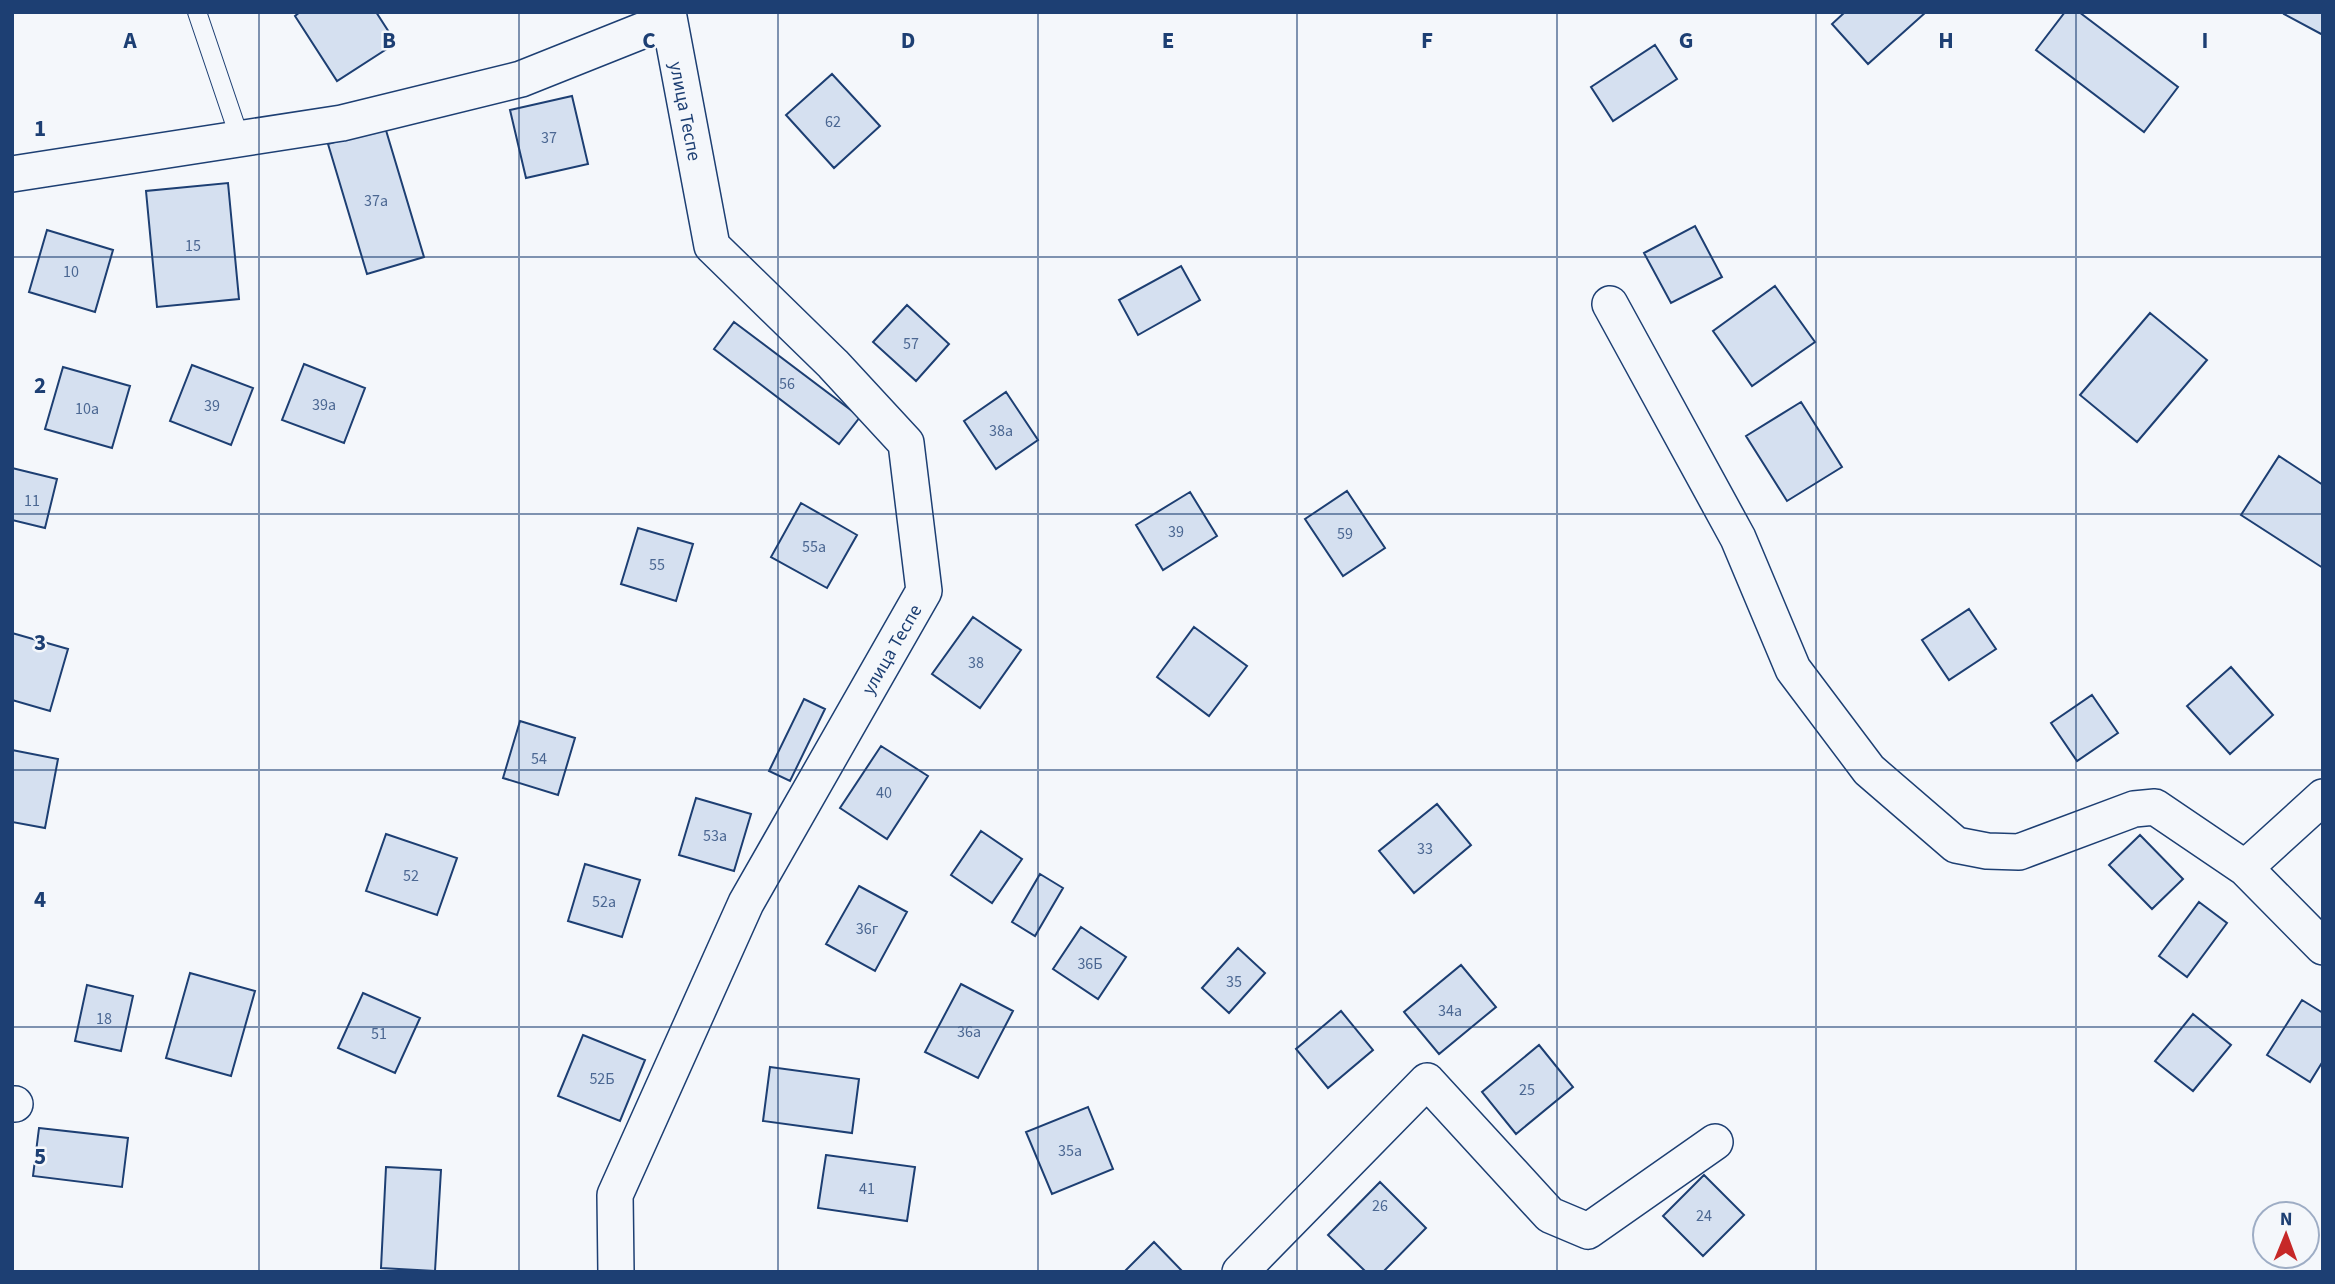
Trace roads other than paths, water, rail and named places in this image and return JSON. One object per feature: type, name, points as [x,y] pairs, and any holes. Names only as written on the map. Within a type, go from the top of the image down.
[{"type":"street","points":[[12,174],[342,124],[521,79],[668,16]]},
{"type":"street","name":"улица Теспе","points":[[616,1272],[615,1195],[740,916],[924,591],[906,443],[832,364],[712,246],[668,16]]},
{"type":"street","points":[[1610,304],[1738,538],[1793,669],[1869,770],[1956,845],[1987,851],[2019,852],[2134,809],[2155,807],[2245,868],[2323,947]]},
{"type":"street","points":[[2245,868],[2323,797]]},
{"type":"street","points":[[1240,1272],[1427,1081],[1550,1215],[1588,1231],[1715,1142]]},
{"type":"lane","points":[[197,12],[240,139]]}]
